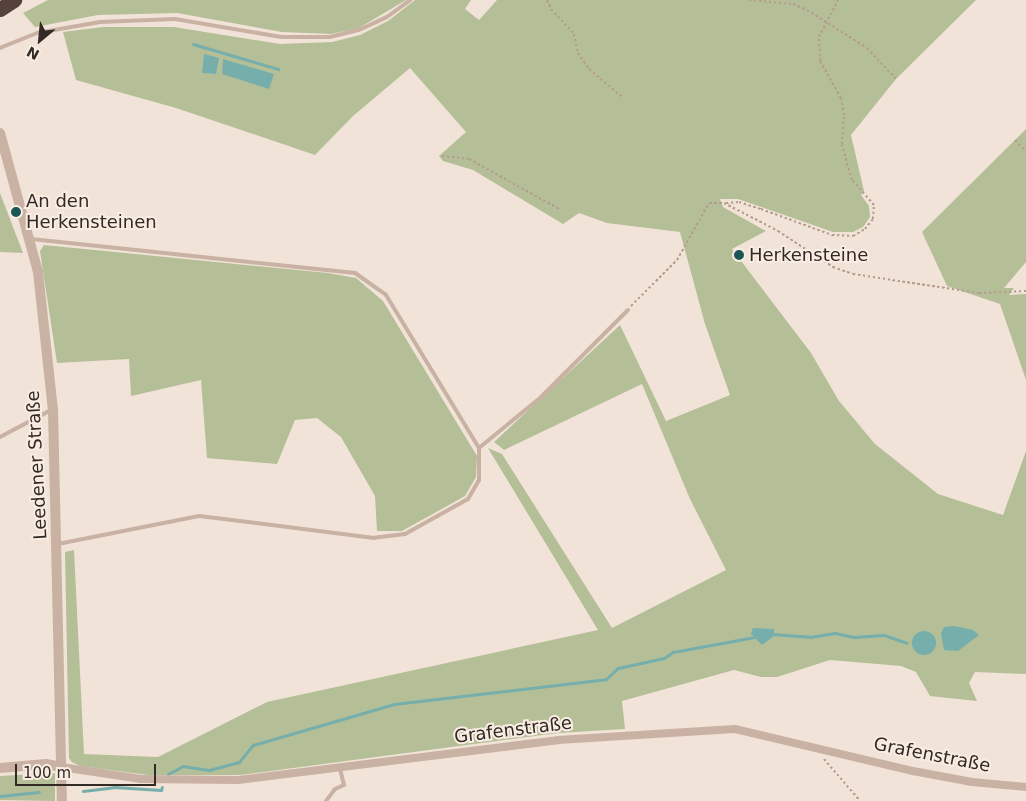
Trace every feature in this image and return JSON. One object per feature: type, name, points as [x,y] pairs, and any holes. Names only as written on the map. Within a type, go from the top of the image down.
[{"type":"highway","points":[[0,9],[14,0]]},
{"type":"street","name":"Leedener Straße","points":[[0,133],[31,239],[38,272],[52,410],[58,544],[62,801]]},
{"type":"street","name":"Grafenstraße","points":[[0,768],[46,764],[141,779],[238,780],[558,740],[702,729],[736,729],[947,778],[1026,787]]},
{"type":"lane","points":[[0,48],[38,33],[109,22],[175,20],[282,38],[330,37],[360,30],[387,17],[410,0]]},
{"type":"lane","points":[[31,239],[355,273],[386,295],[479,448],[479,480],[468,499],[405,534],[374,538],[199,516],[58,544]]},
{"type":"lane","points":[[479,448],[541,397],[628,310]]},
{"type":"lane","points":[[0,437],[52,410]]},
{"type":"lane","points":[[326,801],[335,789],[344,785],[340,768]]},
{"type":"path","points":[[547,0],[551,10],[574,34],[578,53],[589,69],[622,97]]},
{"type":"path","points":[[748,0],[792,4],[867,48],[896,79]]},
{"type":"path","points":[[628,310],[677,260],[704,208],[709,203],[739,202],[832,235],[853,236],[865,229],[873,218],[874,206],[852,180],[842,144],[844,115],[841,98],[820,61],[819,37],[838,0]]},
{"type":"path","points":[[1015,140],[1026,152]]},
{"type":"path","points":[[442,156],[455,155],[470,159],[561,210]]},
{"type":"path","points":[[724,203],[778,231],[839,270],[979,292],[1026,291]]},
{"type":"path","points":[[817,747],[860,801]]},
{"type":"green space","points":[[48,0],[406,0],[359,28],[331,34],[282,32],[177,13],[98,15],[35,27],[23,13]]},
{"type":"green space","points":[[415,0],[471,0],[465,9],[479,20],[497,0],[976,0],[896,79],[851,135],[864,191],[861,195],[869,206],[870,217],[863,227],[853,232],[833,232],[738,199],[720,199],[723,207],[766,231],[732,249],[811,353],[839,401],[875,444],[938,494],[1003,515],[1026,451],[1026,674],[975,672],[969,683],[977,701],[930,696],[916,672],[901,666],[830,660],[777,677],[761,677],[734,670],[622,701],[625,729],[558,733],[240,775],[148,775],[80,766],[72,762],[69,758],[65,552],[74,550],[84,754],[158,757],[267,702],[598,630],[488,448],[502,454],[612,628],[726,570],[690,499],[642,384],[504,450],[494,442],[620,325],[666,421],[730,395],[705,324],[680,232],[607,223],[579,213],[563,224],[473,170],[443,161],[439,156],[466,132],[410,68],[353,116],[315,155],[176,108],[76,80],[63,32],[103,27],[174,27],[280,44],[332,42],[360,35],[388,21]]},
{"type":"green space","points":[[1026,129],[1026,262],[1004,288],[1014,288],[1009,295],[1026,294],[1026,380],[1000,304],[947,286],[922,232]]},
{"type":"green space","points":[[0,193],[23,253],[0,252]]},
{"type":"green space","points":[[44,245],[328,273],[356,278],[383,301],[477,456],[476,477],[465,496],[402,531],[377,531],[375,496],[341,437],[317,418],[295,420],[277,464],[207,458],[201,380],[131,396],[129,359],[57,363],[40,251]]},
{"type":"green space","points":[[55,773],[55,801],[0,800],[0,776]]},
{"type":"water","points":[[204,54],[219,58],[216,74],[202,73]]},
{"type":"water","points":[[223,59],[274,74],[269,89],[222,74]]},
{"type":"water","points":[[954,626],[973,630],[979,635],[958,651],[944,650],[941,634],[944,627]]},
{"type":"water","points":[[753,628],[774,629],[774,636],[762,645],[751,634]]},
{"type":"water","points":[[924,631],[933,634],[936,643],[933,652],[924,655],[915,652],[912,643],[915,634]]},
{"type":"waterway","points":[[193,44],[278,69]]},
{"type":"waterway","points":[[771,634],[810,637],[835,633],[854,637],[884,635],[907,643]]},
{"type":"waterway","points":[[168,774],[183,766],[209,770],[239,762],[253,745],[394,704],[606,679],[618,668],[664,658],[673,652],[755,637]]},
{"type":"waterway","points":[[83,791],[114,787],[161,790],[162,787]]},
{"type":"waterway","points":[[0,796],[39,792]]},
{"type":"place","name":"An den Herkensteinen","points":[[16,212]]},
{"type":"place","name":"Herkensteine","points":[[739,255]]}]
